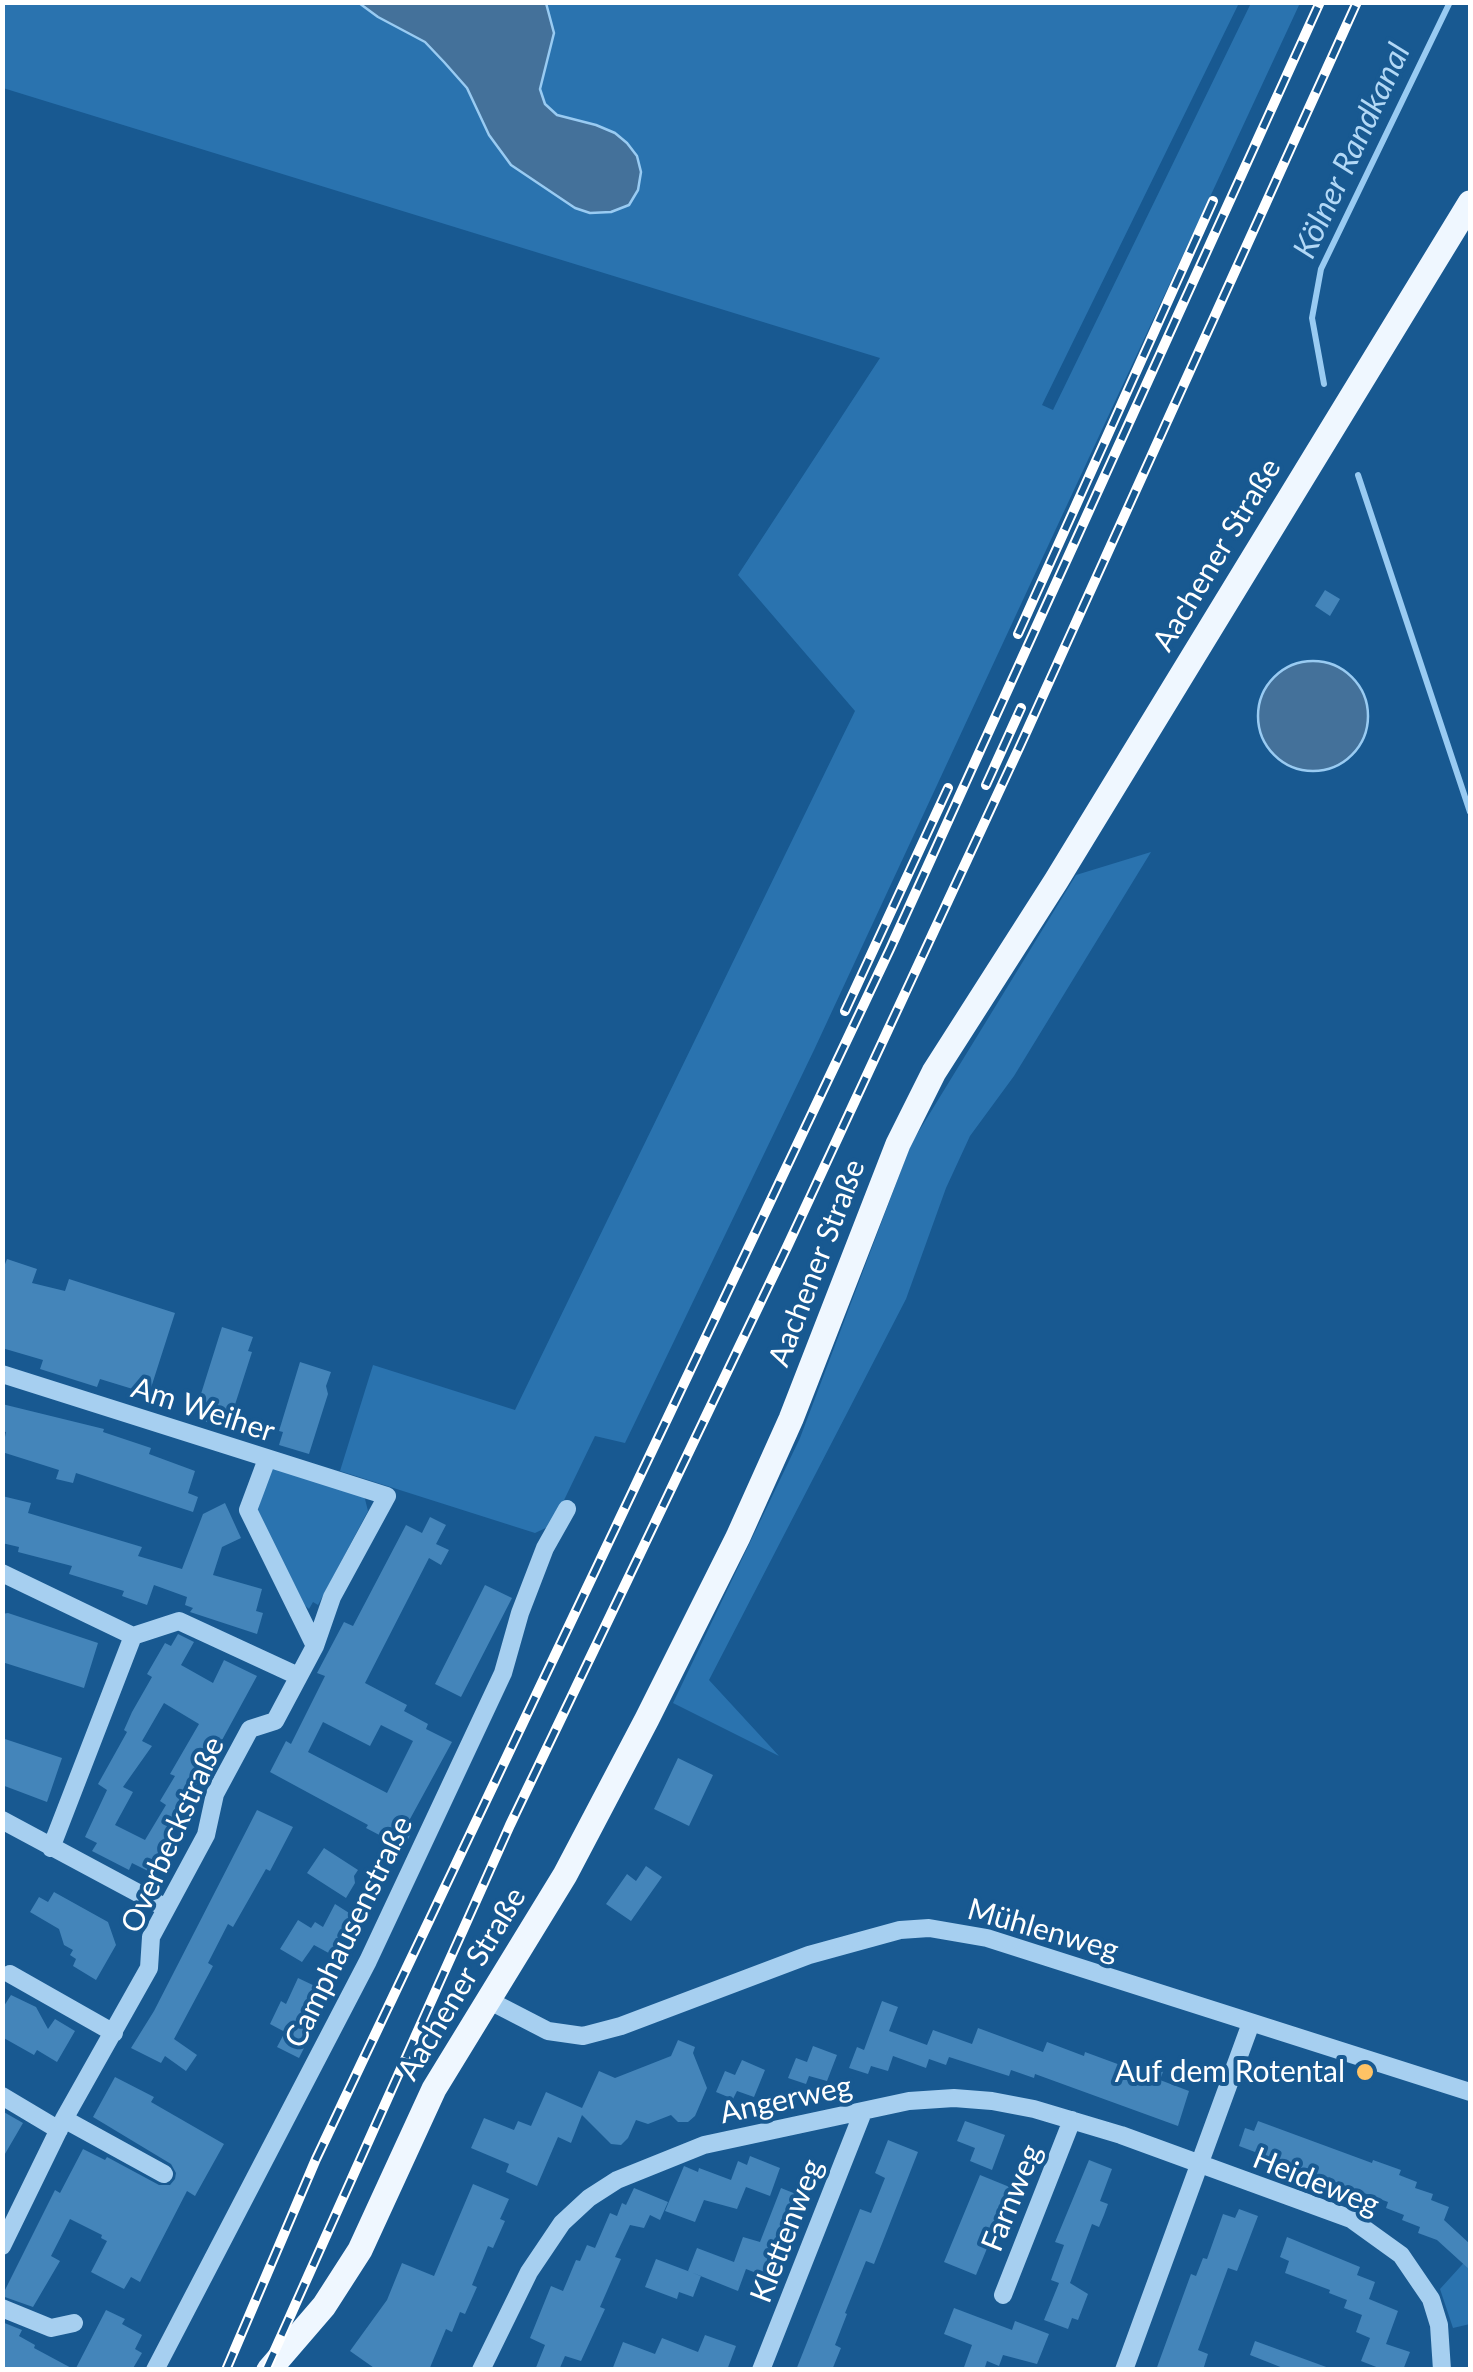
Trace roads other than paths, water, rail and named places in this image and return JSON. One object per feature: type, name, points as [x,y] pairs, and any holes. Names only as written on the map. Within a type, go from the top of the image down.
[{"type":"main road","name":"Aachener Straße","points":[[269,2370],[324,2306],[360,2250],[434,2088],[566,1875],[738,1537],[791,1419],[898,1144],[934,1072],[1056,882],[1470,203]]},
{"type":"street","name":"Am Weiher","points":[[2,1374],[387,1496]]},
{"type":"street","points":[[267,1459],[248,1510],[314,1646]]},
{"type":"street","name":"Overbeckstraße","points":[[5,2237],[148,1968],[151,1937],[206,1835],[215,1794],[250,1729],[276,1721],[314,1646],[332,1598],[387,1496]]},
{"type":"street","name":"Camphausenstraße","points":[[155,2370],[368,1962],[503,1674],[526,1596],[566,1509]]},
{"type":"street","points":[[2,1574],[133,1636],[179,1621],[298,1676]]},
{"type":"street","points":[[51,1848],[133,1636]]},
{"type":"street","points":[[2,1820],[166,1908]]},
{"type":"street","name":"Mühlenweg","points":[[488,2000],[548,2031],[583,2036],[621,2026],[810,1955],[900,1930],[929,1928],[988,1938],[1470,2092]]},
{"type":"street","points":[[10,1974],[114,2033]]},
{"type":"street","points":[[1124,2370],[1251,2023]]},
{"type":"street","points":[[2,2096],[164,2174]]},
{"type":"street","name":"Angerweg","points":[[480,2370],[529,2272],[562,2223],[589,2198],[622,2178],[704,2145],[909,2101],[954,2098],[992,2100],[1072,2120],[1200,2166]]},
{"type":"street","name":"Klettenweg","points":[[761,2370],[864,2112]]},
{"type":"street","name":"Farnweg","points":[[1003,2295],[1072,2120]]},
{"type":"street","name":"Heideweg","points":[[1200,2166],[1351,2219],[1400,2255],[1431,2299],[1439,2325],[1442,2370]]},
{"type":"street","points":[[2,2308],[51,2328],[74,2323]]},
{"type":"waterway","name":"Kölner Randkanal","points":[[1324,384],[1312,318],[1321,269],[1450,2]]},
{"type":"waterway","name":"Kölner Randkanal","points":[[1358,475],[1470,812]]},
{"type":"railway","points":[[226,2370],[316,2159],[890,949],[1320,2]]},
{"type":"railway","points":[[266,2370],[510,1825],[787,1247],[1020,746],[1357,2]]},
{"type":"railway","points":[[1018,634],[1213,201]]},
{"type":"railway","points":[[986,785],[1021,708]]},
{"type":"railway","points":[[845,1011],[948,788]]},
{"type":"place","name":"Auf dem Rotental","points":[[1365,2072]]}]
